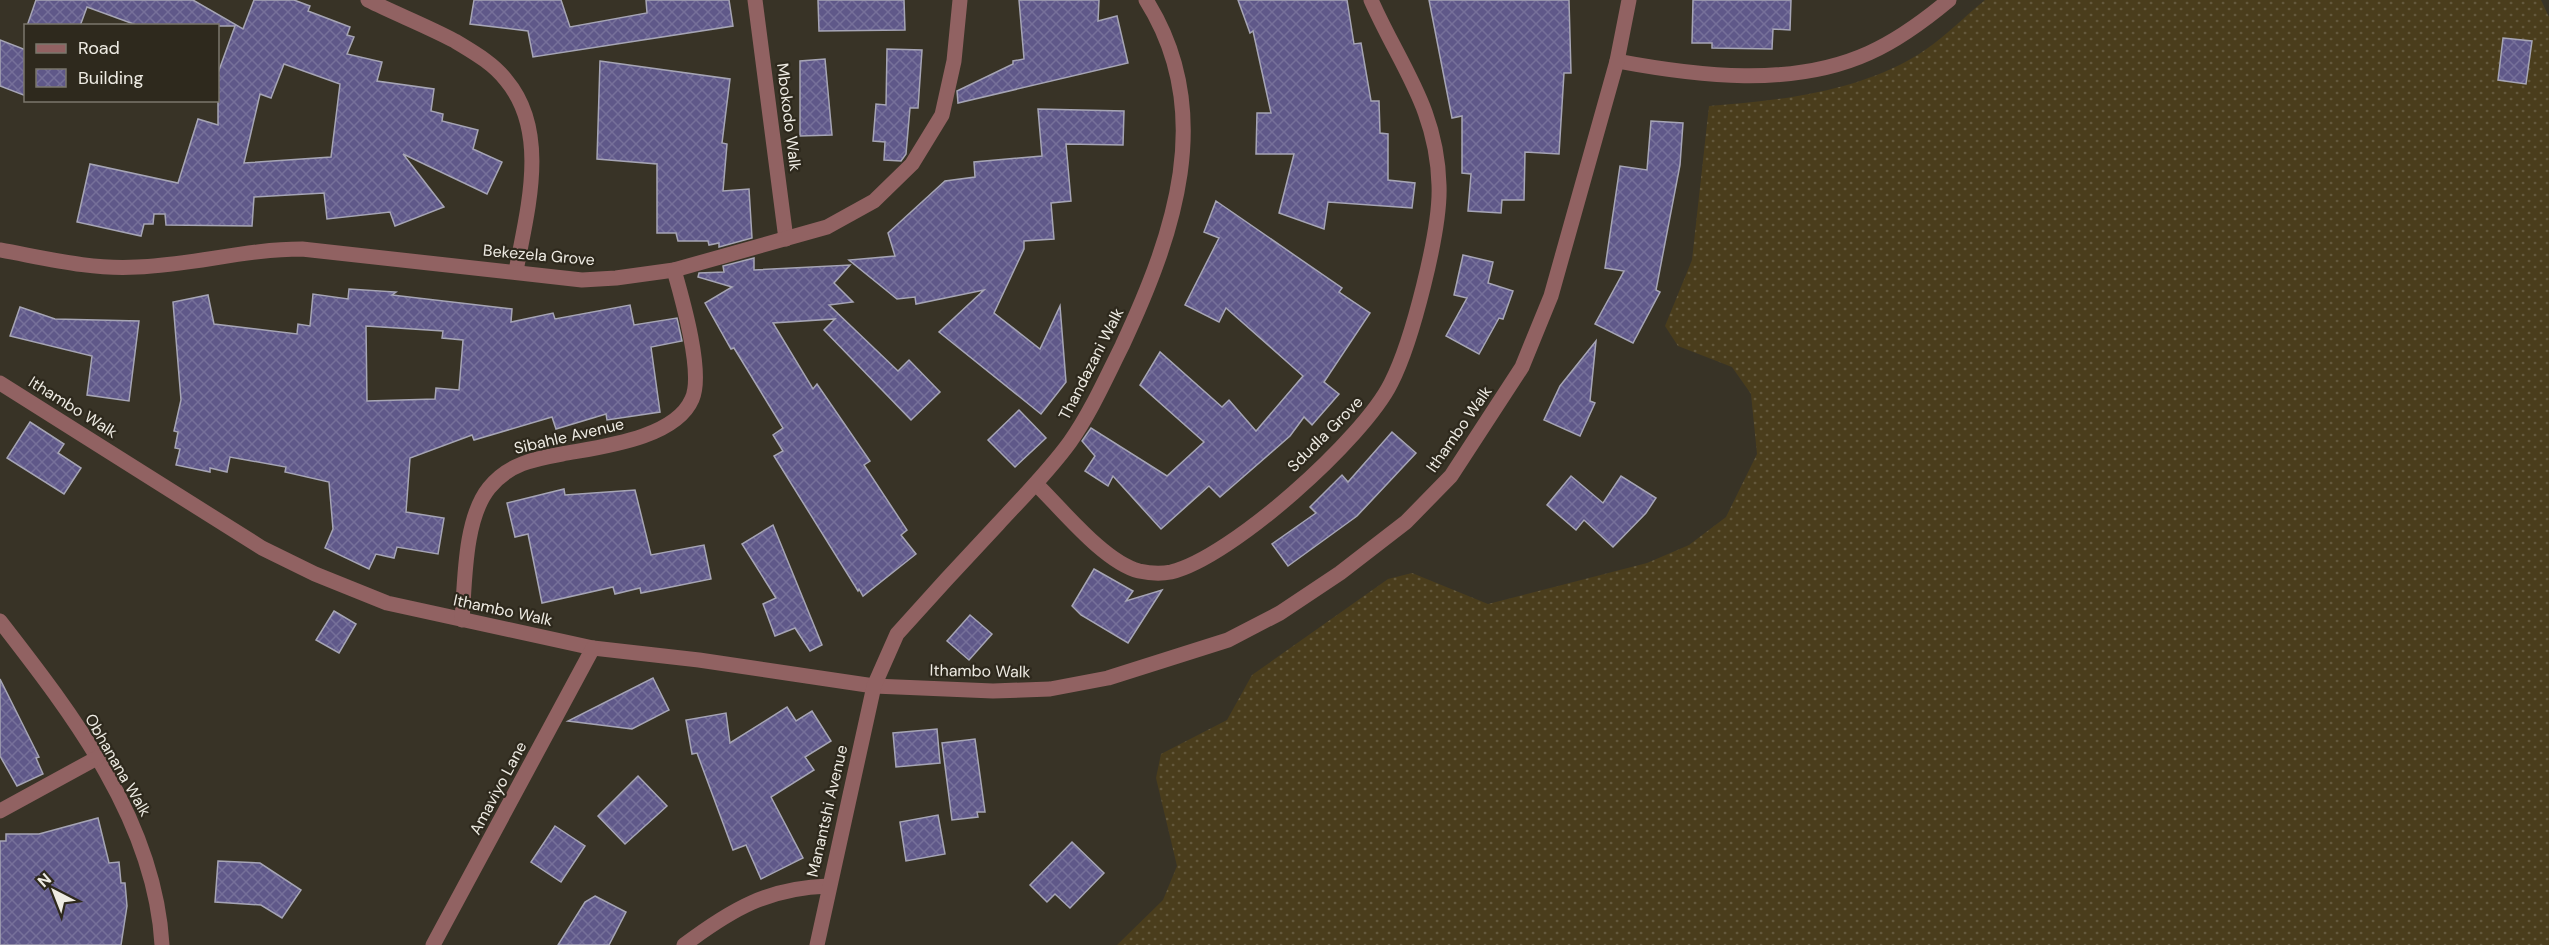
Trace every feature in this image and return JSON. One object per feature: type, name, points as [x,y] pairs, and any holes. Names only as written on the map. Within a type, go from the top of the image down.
[{"type":"street","points":[[368,0],[453,40],[477,55],[507,81],[518,100],[526,120],[531,146],[531,175],[516,271]]},
{"type":"street","name":"Mbokodo Walk","points":[[755,0],[786,238]]},
{"type":"street","name":"Bekezela Grove","points":[[0,250],[117,268],[165,265],[267,249],[302,249],[582,280],[674,270],[827,227],[874,201],[912,164],[942,115],[954,61],[960,0]]},
{"type":"street","name":"Thandazani Walk","points":[[874,686],[897,634],[1036,484],[1071,441],[1097,398],[1141,305],[1157,261],[1179,184],[1185,129],[1182,93],[1170,45],[1146,0]]},
{"type":"street","name":"Sdudla Grove","points":[[1036,484],[1119,561],[1138,571],[1171,572],[1223,548],[1248,530],[1339,449],[1381,403],[1402,360],[1426,269],[1439,187],[1437,159],[1422,101],[1371,0]]},
{"type":"street","name":"Ithambo Walk","points":[[0,383],[262,548],[315,574],[387,603],[593,648],[699,660],[874,686],[993,691],[1050,689],[1108,678],[1227,640],[1280,613],[1340,573],[1406,522],[1451,476],[1522,367],[1551,296],[1617,61],[1629,0]]},
{"type":"street","points":[[1617,61],[1674,72],[1719,74],[1787,73],[1822,68],[1869,53],[1905,33],[1949,0]]},
{"type":"street","name":"Sibahle Avenue","points":[[462,620],[466,567],[473,526],[488,489],[496,480],[510,469],[525,462],[644,436],[674,419],[689,406],[694,397],[693,360],[686,314],[674,270]]},
{"type":"street","name":"Obhanana Walk","points":[[0,621],[97,758],[141,844],[154,890],[162,945]]},
{"type":"street","name":"Amaviyo Lane","points":[[433,945],[593,648]]},
{"type":"street","name":"Manantshi Avenue","points":[[817,945],[828,886],[874,686]]},
{"type":"street","points":[[0,811],[97,758]]},
{"type":"street","points":[[684,945],[726,916],[776,892],[828,886]]},
{"type":"shaded area","points":[[1985,0],[2541,0],[2549,17],[2549,945],[1117,945],[1163,900],[1177,866],[1156,778],[1161,754],[1227,720],[1252,675],[1388,579],[1412,573],[1488,604],[1647,563],[1689,545],[1726,517],[1757,454],[1751,394],[1732,367],[1678,346],[1665,326],[1692,260],[1709,106],[1764,101],[1821,92],[1876,75],[1925,50]]},
{"type":"building","points":[[36,0],[193,0],[243,29],[254,0],[294,0],[310,6],[308,11],[350,27],[347,35],[354,37],[347,54],[382,62],[377,81],[434,89],[431,111],[443,114],[442,121],[478,130],[473,149],[502,162],[487,194],[403,154],[444,207],[395,226],[390,212],[327,219],[324,193],[254,197],[252,226],[166,225],[165,214],[154,214],[153,224],[144,224],[141,236],[77,222],[90,164],[178,183],[198,119],[218,125],[219,70],[235,26],[134,24],[87,7],[81,24],[28,24]],"holes":[[[284,64],[340,84],[331,157],[244,163],[260,94],[271,98]]]},
{"type":"building","points":[[474,0],[561,0],[570,27],[647,13],[646,0],[729,0],[733,26],[533,57],[528,31],[470,24]]},
{"type":"building","points":[[818,0],[904,0],[905,30],[819,31]]},
{"type":"building","points":[[1019,0],[1099,0],[1098,21],[1117,16],[1128,63],[958,103],[957,91],[1013,64],[1013,61],[1024,59]]},
{"type":"building","points":[[1238,0],[1347,0],[1354,44],[1361,43],[1371,101],[1379,101],[1380,133],[1388,134],[1388,180],[1415,183],[1412,208],[1328,202],[1324,229],[1279,213],[1294,154],[1256,154],[1257,113],[1271,113],[1253,31],[1250,33]]},
{"type":"building","points":[[1429,0],[1569,0],[1571,73],[1564,73],[1559,154],[1525,152],[1524,200],[1502,200],[1501,213],[1468,211],[1471,174],[1462,173],[1462,116],[1452,118]]},
{"type":"building","points":[[1693,0],[1791,0],[1790,30],[1773,29],[1772,49],[1712,48],[1712,43],[1692,43]]},
{"type":"building","points":[[2503,38],[2532,41],[2526,84],[2498,80]]},
{"type":"building","points":[[0,40],[24,49],[24,95],[0,86]]},
{"type":"building","points":[[887,49],[922,50],[918,108],[910,108],[906,154],[901,161],[884,160],[885,142],[873,141],[876,104],[886,105]]},
{"type":"building","points":[[825,59],[832,135],[800,136],[800,61]]},
{"type":"building","points":[[600,61],[730,79],[722,143],[727,144],[723,191],[749,189],[752,238],[719,247],[719,243],[709,245],[708,241],[678,241],[676,233],[657,233],[657,164],[597,159]]},
{"type":"building","points":[[1038,109],[1124,111],[1123,145],[1066,144],[1071,201],[1051,203],[1054,239],[1024,241],[1024,249],[994,313],[1040,349],[1060,306],[1066,382],[1041,414],[939,332],[984,290],[916,304],[915,297],[897,299],[849,260],[895,256],[888,233],[945,181],[975,177],[974,162],[1042,156]]},
{"type":"building","points":[[1651,121],[1683,123],[1680,165],[1656,290],[1660,292],[1633,343],[1595,324],[1624,271],[1605,268],[1620,166],[1647,170]]},
{"type":"building","points":[[1216,201],[1342,288],[1339,292],[1370,313],[1324,382],[1339,394],[1312,425],[1304,417],[1290,436],[1220,497],[1209,486],[1161,529],[1113,476],[1108,486],[1085,471],[1095,456],[1082,441],[1091,428],[1167,476],[1204,442],[1140,385],[1160,352],[1222,407],[1229,400],[1256,431],[1303,376],[1226,308],[1219,322],[1185,305],[1219,238],[1204,232]]},
{"type":"building","points":[[1463,255],[1493,262],[1488,283],[1513,291],[1503,319],[1499,318],[1479,354],[1446,336],[1467,298],[1454,295]]},
{"type":"building","points":[[754,258],[754,270],[850,265],[834,283],[853,302],[829,305],[898,371],[909,360],[940,392],[911,420],[824,330],[835,319],[773,323],[813,389],[817,384],[870,461],[864,465],[907,530],[901,535],[916,554],[863,596],[774,456],[783,451],[773,435],[783,428],[734,348],[731,349],[705,303],[732,287],[698,277],[699,273],[724,272],[723,266]]},
{"type":"building","points":[[349,289],[396,292],[392,295],[512,309],[511,322],[553,313],[555,319],[630,305],[634,325],[677,318],[682,341],[651,347],[660,412],[607,420],[606,414],[556,429],[552,417],[474,440],[472,435],[410,458],[406,512],[444,518],[438,554],[397,547],[394,558],[376,554],[369,569],[325,548],[333,529],[329,482],[285,472],[286,467],[230,457],[227,472],[210,468],[210,472],[176,465],[180,449],[175,448],[178,432],[174,431],[181,400],[173,302],[208,295],[214,324],[297,334],[298,324],[310,326],[313,294],[348,299]],"holes":[[[366,326],[443,331],[442,338],[463,340],[459,390],[436,388],[435,399],[367,401]]]},
{"type":"building","points":[[20,307],[55,319],[139,321],[129,401],[87,395],[92,356],[10,336]]},
{"type":"building","points":[[1596,341],[1590,401],[1595,403],[1580,436],[1544,420],[1560,386]]},
{"type":"building","points":[[1019,410],[1046,438],[1015,467],[988,440]]},
{"type":"building","points":[[30,422],[64,444],[58,453],[81,468],[64,494],[7,458]]},
{"type":"building","points":[[1392,432],[1416,453],[1357,516],[1288,566],[1272,544],[1316,513],[1310,507],[1342,475],[1348,482]]},
{"type":"building","points":[[1571,476],[1603,503],[1621,476],[1656,498],[1646,513],[1613,547],[1584,520],[1576,530],[1547,505]]},
{"type":"building","points":[[564,489],[565,495],[635,490],[651,555],[704,545],[711,579],[641,593],[640,588],[615,594],[613,587],[542,603],[528,534],[515,537],[507,503]]},
{"type":"building","points":[[773,525],[822,645],[810,651],[795,628],[775,636],[763,604],[776,598],[742,544]]},
{"type":"building","points":[[1094,569],[1133,591],[1126,601],[1162,590],[1128,643],[1081,615],[1072,606]]},
{"type":"building","points":[[334,611],[356,624],[339,653],[316,640]]},
{"type":"building","points":[[970,615],[992,634],[969,660],[947,641]]},
{"type":"building","points":[[653,678],[669,710],[632,729],[568,721]]},
{"type":"building","points":[[0,679],[39,757],[36,758],[43,774],[17,786],[0,756]]},
{"type":"building","points":[[787,707],[796,721],[812,711],[831,741],[805,757],[814,770],[771,797],[803,858],[761,879],[746,845],[733,850],[697,753],[692,754],[686,720],[726,713],[730,743]]},
{"type":"building","points":[[937,729],[940,763],[896,767],[893,733]]},
{"type":"building","points":[[975,739],[985,812],[977,812],[978,817],[952,820],[942,743]]},
{"type":"building","points":[[638,776],[667,806],[625,844],[598,816]]},
{"type":"building","points":[[938,815],[945,854],[906,861],[900,822]]},
{"type":"building","points":[[98,818],[109,863],[119,862],[121,883],[125,883],[127,906],[121,945],[0,945],[0,841],[6,841],[6,834],[39,834]]},
{"type":"building","points":[[555,826],[585,846],[561,882],[531,862]]},
{"type":"building","points":[[1072,842],[1104,873],[1070,908],[1055,894],[1047,902],[1030,885]]},
{"type":"building","points":[[218,861],[260,863],[301,890],[282,918],[261,905],[215,902]]},
{"type":"building","points":[[595,896],[626,912],[609,945],[558,945],[585,902]]}]
